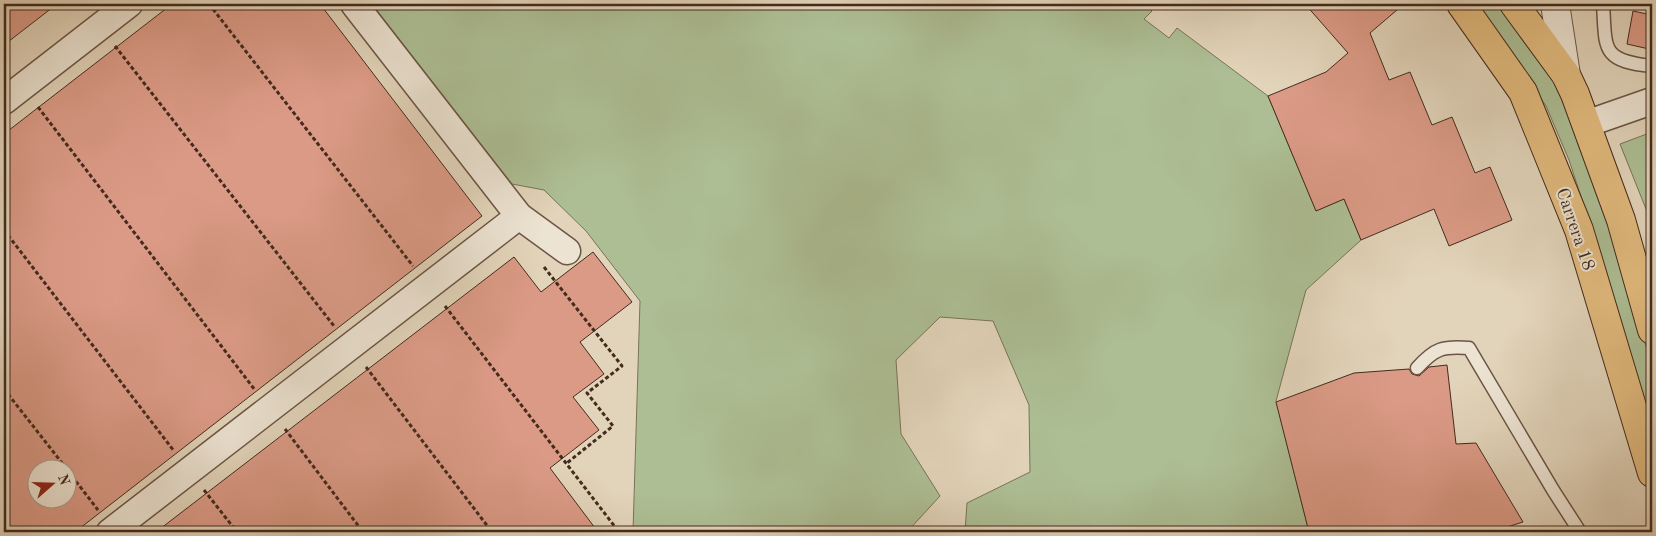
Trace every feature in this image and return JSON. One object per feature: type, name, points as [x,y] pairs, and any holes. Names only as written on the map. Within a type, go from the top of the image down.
[{"type":"main road","name":"Carrera 18","points":[[1461,4],[1524,92],[1579,230],[1652,473]]},
{"type":"main road","points":[[1514,4],[1566,75],[1576,94],[1621,220],[1652,330]]},
{"type":"street","points":[[13,94],[130,4]]},
{"type":"street","points":[[354,4],[519,216],[567,251]]},
{"type":"street","points":[[1555,4],[1566,75]]},
{"type":"street","points":[[1586,124],[1652,101]]},
{"type":"street","points":[[112,531],[519,216]]},
{"type":"lane","points":[[1603,4],[1603,31],[1606,45],[1612,54],[1626,63],[1652,66]]},
{"type":"lane","points":[[1417,368],[1429,354],[1448,346],[1469,348],[1548,482],[1580,532]]},
{"type":"path","points":[[100,27],[350,346],[492,532]]},
{"type":"path","points":[[13,94],[270,409],[363,532]]},
{"type":"path","points":[[4,230],[237,532]]},
{"type":"path","points":[[539,261],[622,366],[587,393],[613,426],[567,463]]},
{"type":"path","points":[[4,389],[57,458]]},
{"type":"path","points":[[78,486],[112,531]]},
{"type":"green space","points":[[372,4],[1127,4],[1130,7],[1133,4],[1143,4],[1152,11],[1144,19],[1169,38],[1177,28],[1268,96],[1316,211],[1344,199],[1361,240],[1306,290],[1276,401],[1309,532],[965,532],[967,503],[1030,472],[1029,405],[993,321],[940,317],[896,360],[901,434],[940,496],[907,532],[633,532],[640,301],[586,231],[544,190],[512,184]]},
{"type":"green space","points":[[1478,4],[1506,4],[1565,98],[1614,233],[1652,368],[1652,428],[1569,160],[1546,106]]},
{"type":"green space","points":[[1652,132],[1652,230],[1646,209],[1620,144]]},
{"type":"building","points":[[4,4],[57,4],[4,45]]},
{"type":"building","points":[[172,4],[320,4],[482,216],[75,532],[4,532],[4,134]]},
{"type":"building","points":[[1305,4],[1404,4],[1370,33],[1389,80],[1410,72],[1432,125],[1452,117],[1475,173],[1490,167],[1512,220],[1449,246],[1434,209],[1361,240],[1344,199],[1316,211],[1268,96],[1326,72],[1348,53]]},
{"type":"building","points":[[1633,11],[1652,15],[1649,49],[1627,44]]},
{"type":"building","points":[[593,252],[632,302],[580,342],[604,374],[573,397],[599,430],[550,468],[598,532],[156,532],[514,257],[541,292]]},
{"type":"building","points":[[1447,365],[1456,444],[1476,443],[1523,522],[1491,532],[1309,532],[1276,402],[1354,373],[1409,369],[1412,374],[1419,376],[1429,367]]}]
